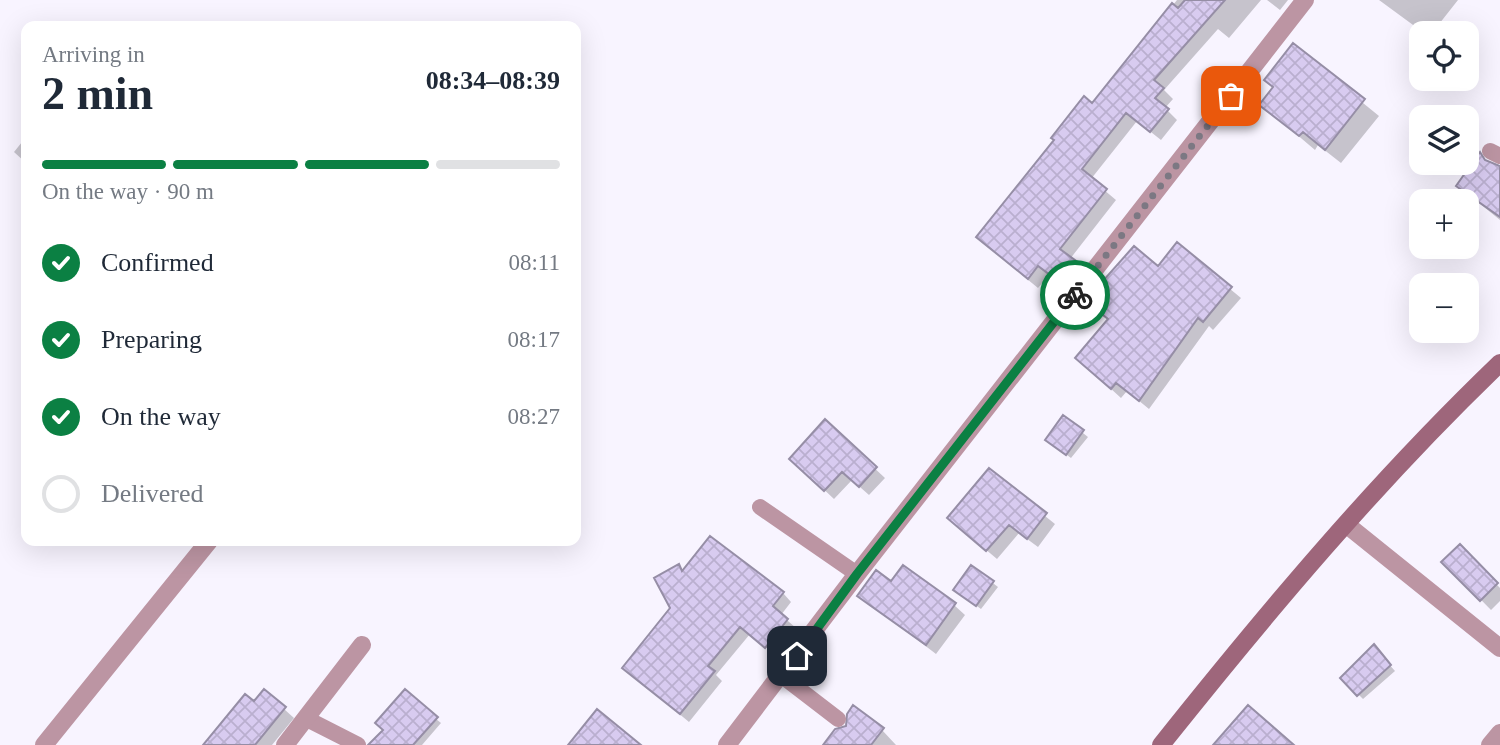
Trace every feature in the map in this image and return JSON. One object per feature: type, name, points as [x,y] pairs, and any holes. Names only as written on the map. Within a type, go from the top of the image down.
[{"type":"street","points":[[727,745],[857,574],[1306,0]]},
{"type":"street","points":[[1161,745],[1273,607],[1460,402],[1500,363]]},
{"type":"street","points":[[1347,525],[1500,648]]},
{"type":"street","points":[[44,745],[204,546]]},
{"type":"street","points":[[285,745],[362,645]]},
{"type":"street","points":[[1490,745],[1500,733]]},
{"type":"lane","points":[[760,507],[857,574]]},
{"type":"lane","points":[[782,676],[838,719]]},
{"type":"lane","points":[[307,719],[358,745]]},
{"type":"building","points":[[1185,0],[1225,0],[1154,80],[1164,88],[1155,98],[1169,109],[1150,132],[1126,113],[1082,169],[1107,189],[1060,249],[1083,266],[1066,287],[1038,266],[1028,279],[976,237],[1054,140],[1051,138],[1084,96],[1092,103],[1172,3],[1178,8]]},
{"type":"building","points":[[1293,43],[1365,99],[1325,150],[1303,132],[1299,136],[1259,105],[1273,87],[1264,80]]},
{"type":"building","points":[[1479,153],[1485,160],[1500,166],[1500,217],[1479,202],[1479,189],[1460,189],[1456,186],[1464,175],[1479,175]]},
{"type":"building","points":[[1177,242],[1232,287],[1203,322],[1198,318],[1139,401],[1116,383],[1111,389],[1075,358],[1108,319],[1085,301],[1134,246],[1158,266]]},
{"type":"building","points":[[1063,415],[1084,430],[1066,455],[1045,440]]},
{"type":"building","points":[[825,419],[877,467],[859,487],[842,472],[824,491],[789,459]]},
{"type":"building","points":[[989,468],[1047,513],[1027,539],[1009,525],[986,551],[947,518]]},
{"type":"building","points":[[710,536],[784,592],[773,606],[788,619],[765,648],[740,627],[708,666],[715,671],[680,714],[622,668],[670,608],[654,578],[679,564],[682,571]]},
{"type":"building","points":[[1460,544],[1498,583],[1480,601],[1441,562]]},
{"type":"building","points":[[903,565],[956,603],[926,645],[857,596],[876,570],[891,581]]},
{"type":"building","points":[[971,565],[994,581],[976,606],[953,590]]},
{"type":"building","points":[[1374,644],[1391,665],[1357,696],[1340,678]]},
{"type":"building","points":[[264,689],[286,707],[255,745],[203,745],[245,694],[254,701]]},
{"type":"building","points":[[405,689],[438,717],[413,745],[368,745],[383,730],[375,723]]},
{"type":"building","points":[[853,705],[884,728],[871,745],[823,745],[835,729],[846,726],[847,714]]},
{"type":"building","points":[[1248,705],[1294,745],[1213,745]]},
{"type":"building","points":[[597,709],[641,745],[568,745]]},
{"type":"way so far","points":[[1075,295],[1231,96]]},
{"type":"route","points":[[797,656],[857,574],[1075,295]]}]
